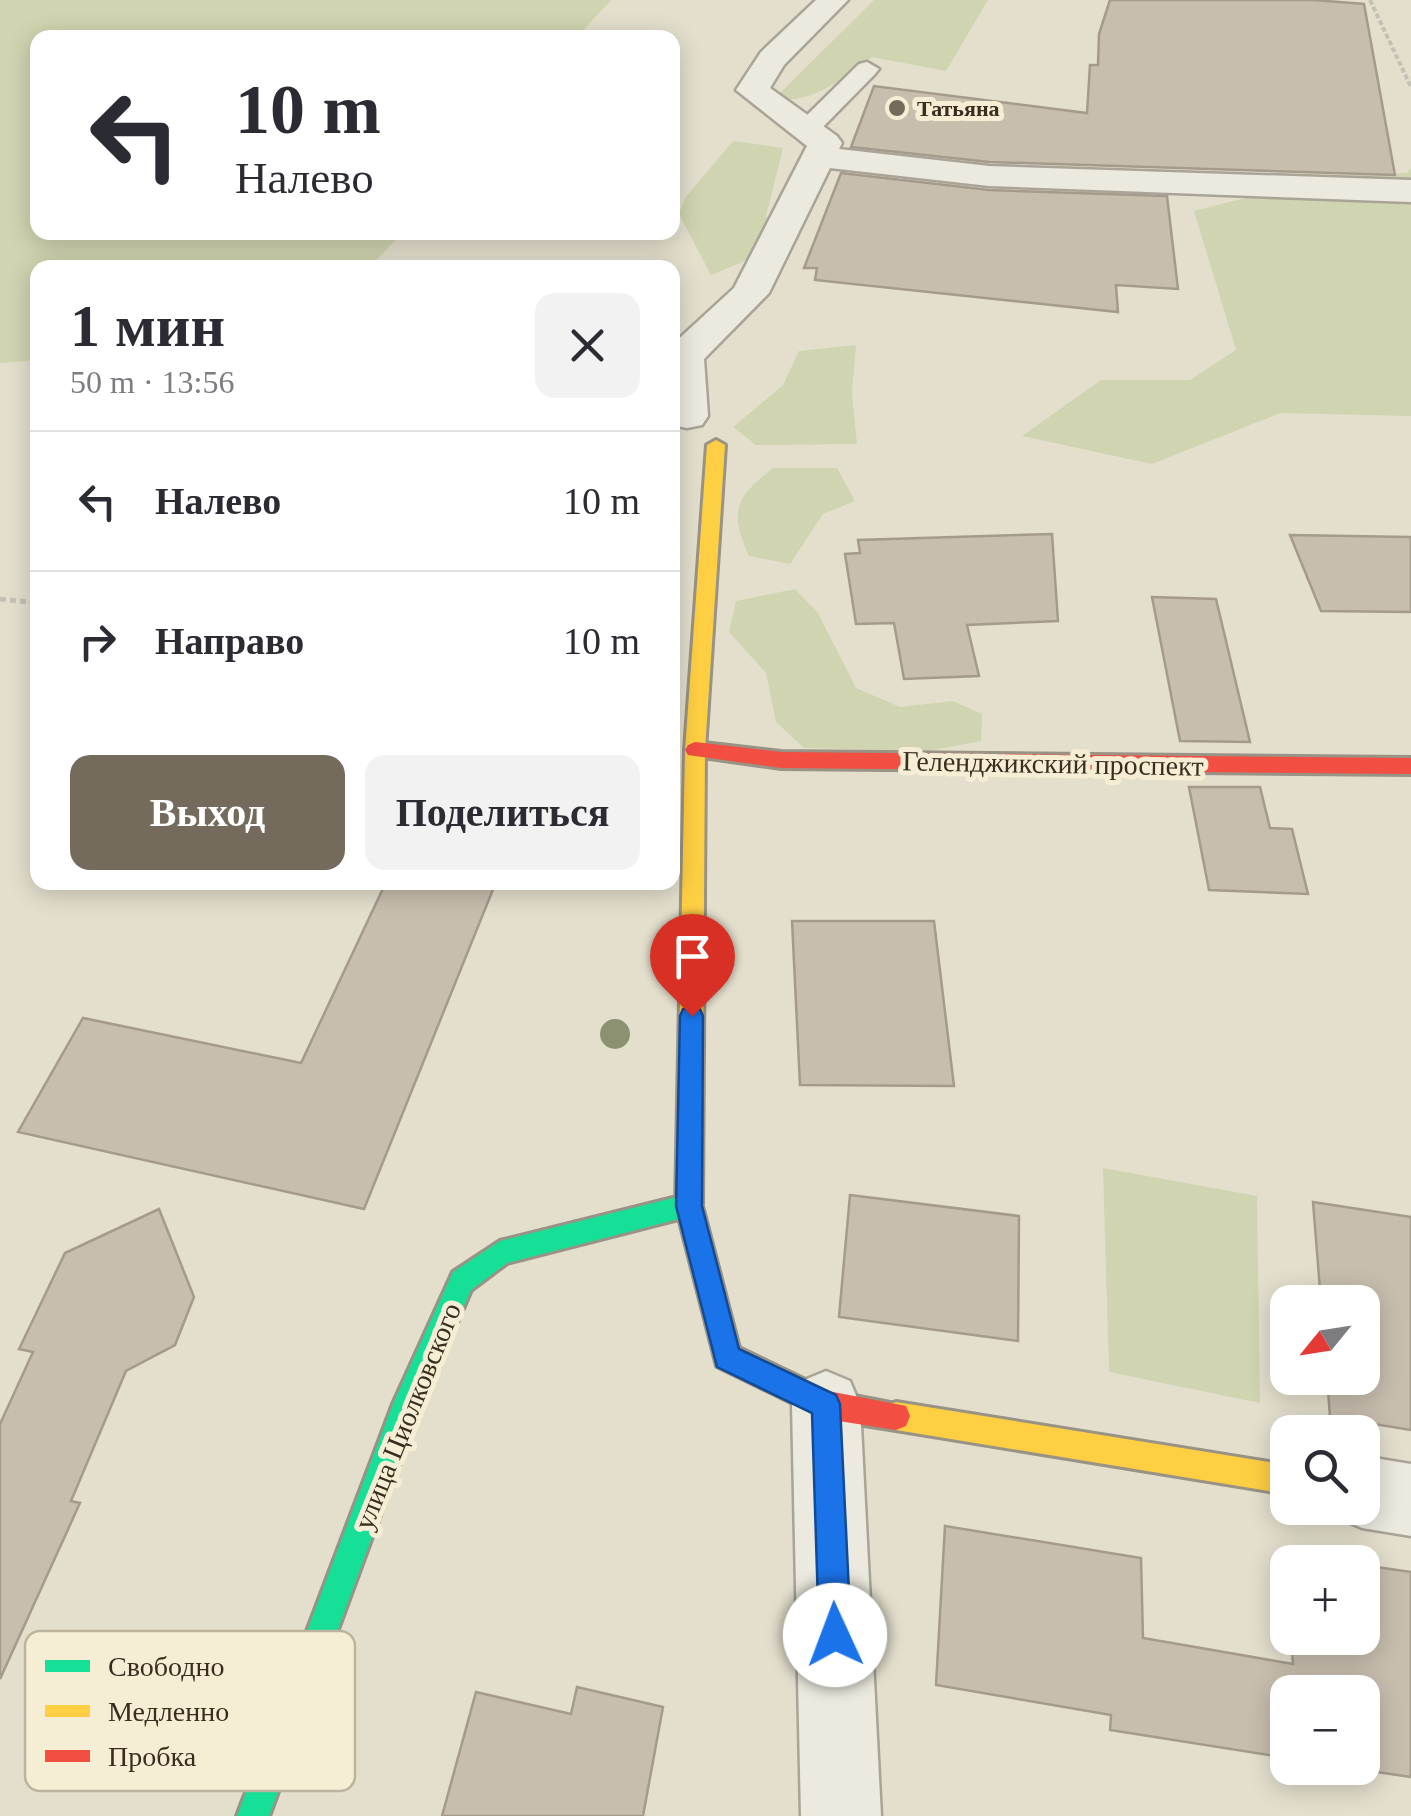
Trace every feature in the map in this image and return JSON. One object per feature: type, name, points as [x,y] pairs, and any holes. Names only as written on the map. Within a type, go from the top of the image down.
[{"type":"street","points":[[833,0],[772,59],[752,90],[813,143],[989,176],[1411,191]]},
{"type":"street","points":[[687,416],[684,356],[750,293],[813,143]]},
{"type":"street","points":[[716,446],[695,750],[689,1206],[727,1358],[826,1404],[1270,1477]]},
{"type":"street","name":"Геленджикский проспект","points":[[695,750],[781,760],[1411,766]]},
{"type":"street","name":"улица Циолковского","points":[[323,1631],[407,1404],[462,1281],[500,1254],[689,1206]]},
{"type":"street","points":[[826,1404],[840,1816]]},
{"type":"street","points":[[1380,1495],[1411,1500]]},
{"type":"street","name":"улица Циолковского","points":[[254,1816],[263,1791]]},
{"type":"lane","points":[[813,143],[866,69]]},
{"type":"path","points":[[1370,0],[1411,87]]},
{"type":"path","points":[[0,599],[30,602]]},
{"type":"green space","points":[[0,0],[611,0],[583,30],[30,30],[30,240],[395,240],[377,260],[30,260],[30,361],[0,363]]},
{"type":"green space","points":[[874,0],[988,0],[946,71],[872,57],[814,94],[774,99]]},
{"type":"green space","points":[[733,141],[783,148],[766,216],[769,236],[762,254],[711,275],[680,216],[685,198]]},
{"type":"green space","points":[[1411,168],[1411,416],[1280,413],[1152,464],[1022,436],[1101,380],[1190,380],[1236,350],[1194,211],[1332,176],[1407,173]]},
{"type":"green space","points":[[856,345],[852,393],[857,444],[756,445],[733,427],[783,385],[799,351]]},
{"type":"green space","points":[[773,468],[837,468],[855,501],[823,514],[790,564],[749,556],[739,527],[743,497]]},
{"type":"green space","points":[[795,589],[818,613],[856,688],[900,707],[953,701],[982,714],[981,741],[928,751],[804,748],[776,722],[766,673],[729,632],[736,601]]},
{"type":"green space","points":[[1103,1168],[1257,1196],[1260,1403],[1109,1372]]},
{"type":"building","points":[[1110,0],[1314,0],[1364,4],[1395,175],[989,162],[851,147],[874,86],[1087,113],[1090,65],[1098,65],[1099,34]]},
{"type":"building","points":[[841,173],[989,190],[1167,196],[1178,289],[1116,285],[1118,312],[815,280],[817,268],[804,268]]},
{"type":"building","points":[[1052,534],[1058,621],[967,625],[979,676],[904,679],[894,623],[856,624],[845,554],[860,553],[858,540]]},
{"type":"building","points":[[1290,535],[1411,537],[1411,612],[1321,611]]},
{"type":"building","points":[[1152,597],[1216,599],[1250,742],[1180,741]]},
{"type":"building","points":[[1189,787],[1260,787],[1270,828],[1292,829],[1308,894],[1209,890]]},
{"type":"building","points":[[382,890],[493,890],[364,1209],[18,1132],[83,1018],[301,1063]]},
{"type":"building","points":[[792,921],[934,921],[954,1086],[800,1085]]},
{"type":"building","points":[[850,1195],[1019,1216],[1018,1341],[839,1317]]},
{"type":"building","points":[[1313,1202],[1411,1217],[1411,1430],[1380,1425],[1380,1415],[1330,1415],[1328,1395],[1380,1395],[1380,1285],[1320,1285]]},
{"type":"building","points":[[159,1209],[194,1297],[175,1345],[126,1371],[71,1501],[80,1503],[0,1679],[0,1424],[33,1352],[19,1349],[65,1253]]},
{"type":"building","points":[[945,1526],[1141,1558],[1143,1638],[1293,1664],[1292,1655],[1380,1655],[1380,1568],[1411,1572],[1411,1777],[1380,1772],[1380,1675],[1270,1675],[1270,1755],[1110,1730],[1111,1715],[936,1685]]},
{"type":"building","points":[[577,1687],[663,1707],[643,1816],[442,1816],[476,1692],[571,1714]]},
{"type":"traffic: fast","points":[[322,1631],[407,1404],[462,1281],[500,1253],[689,1206]]},
{"type":"traffic: fast","points":[[253,1816],[262,1791]]},
{"type":"traffic: slow","points":[[691,1050],[695,750],[716,445]]},
{"type":"traffic: slow","points":[[896,1416],[1270,1477]]},
{"type":"traffic: jam","points":[[695,750],[781,760],[1411,766]]},
{"type":"traffic: jam","points":[[691,1050],[689,1206],[727,1357],[826,1405],[896,1416]]},
{"type":"place","name":"Татьяна","points":[[897,108]]},
{"type":"route","points":[[692,1016],[689,1206],[727,1358],[826,1404],[835,1635]]}]
